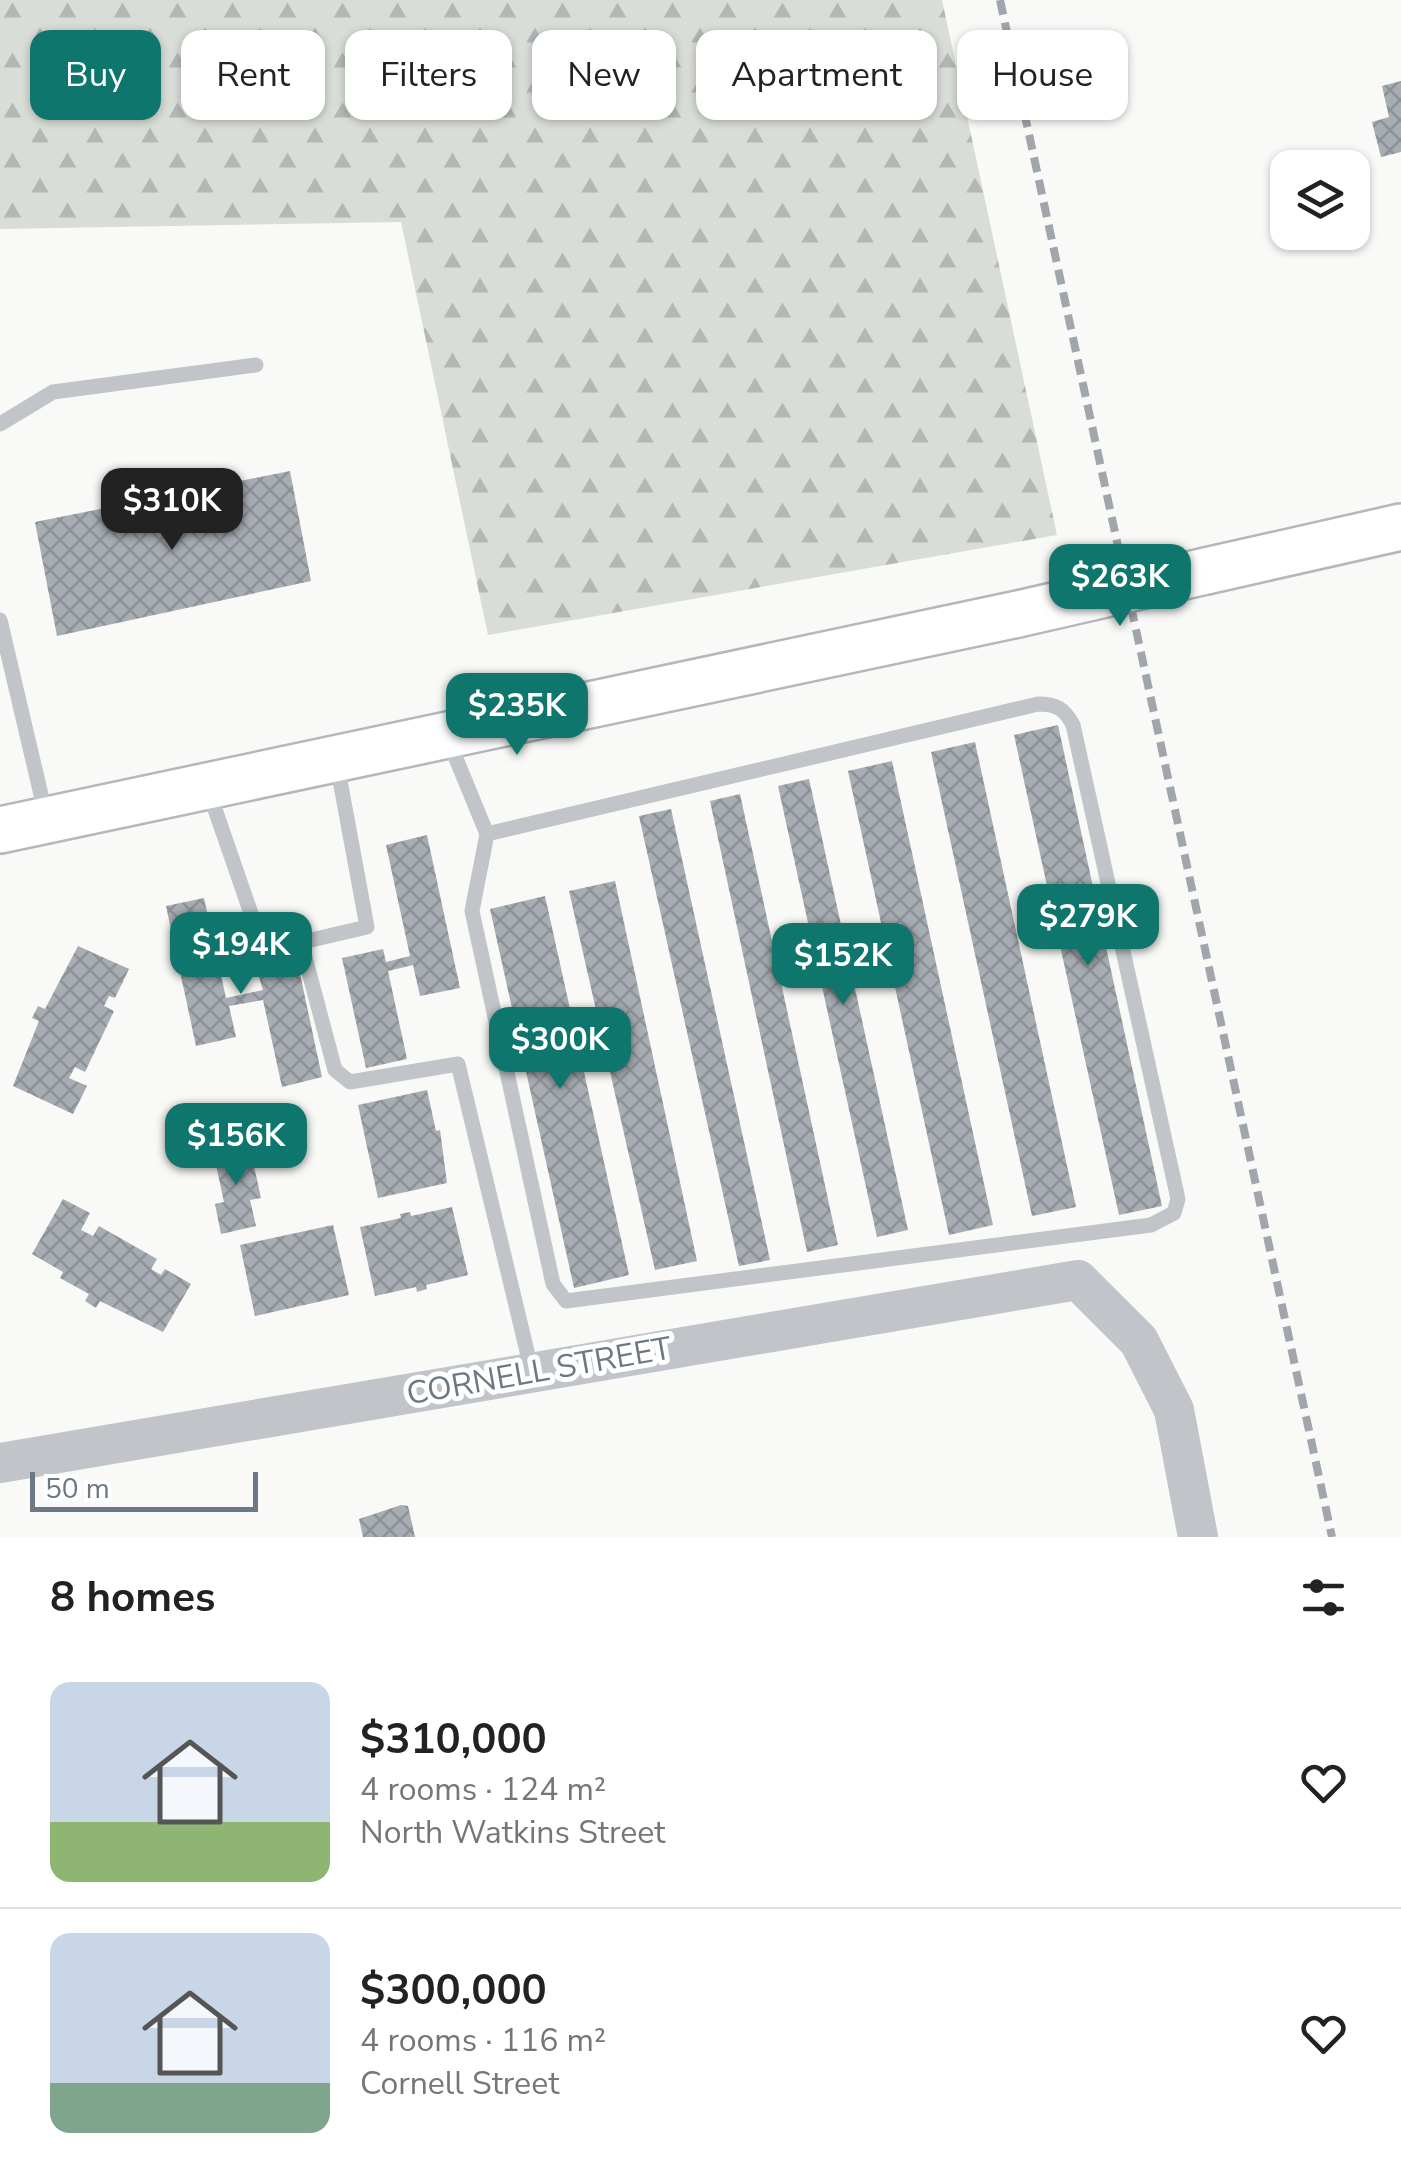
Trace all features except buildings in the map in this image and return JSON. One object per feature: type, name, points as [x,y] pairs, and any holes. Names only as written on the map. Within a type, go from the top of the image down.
[{"type":"main road","points":[[0,830],[1018,614],[1401,527]]},
{"type":"street","name":"CORNELL STREET","points":[[0,1462],[1078,1280],[1139,1341],[1174,1410],[1198,1537]]},
{"type":"lane","points":[[0,424],[53,392],[256,365]]},
{"type":"lane","points":[[0,620],[47,820]]},
{"type":"lane","points":[[446,735],[487,834],[472,912],[553,1284],[566,1301],[1151,1225],[1174,1213],[1178,1199],[1073,725],[1066,711],[1052,704],[1038,704],[487,834]]},
{"type":"lane","points":[[206,786],[264,951],[367,927],[336,758]]},
{"type":"lane","points":[[301,942],[335,1070],[350,1082],[458,1064],[532,1372]]},
{"type":"green space","points":[[0,0],[942,0],[957,70],[957,120],[968,120],[1057,535],[488,635],[401,222],[0,229]]},
{"type":"railway","points":[[1000,0],[1332,1537]]}]
